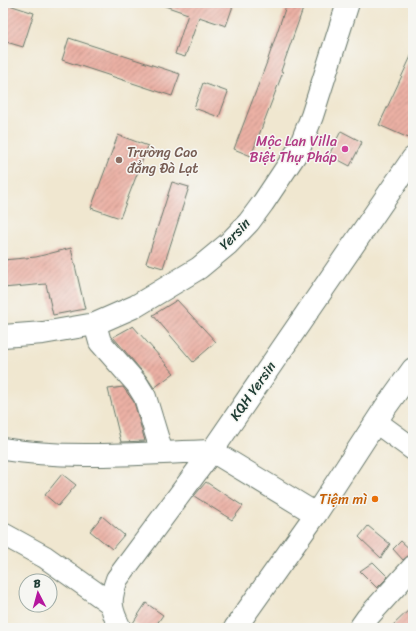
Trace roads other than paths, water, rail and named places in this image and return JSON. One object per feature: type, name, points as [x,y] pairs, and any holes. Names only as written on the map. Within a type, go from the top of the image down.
[{"type":"street","name":"Yersin","points":[[3,336],[44,333],[95,324],[136,306],[200,268],[228,244],[249,222],[299,149],[312,116],[348,3]]},
{"type":"street","name":"KQH Yersin","points":[[110,603],[118,579],[212,451],[413,158]]},
{"type":"street","points":[[95,324],[100,342],[137,384],[145,397],[162,453]]},
{"type":"street","points":[[235,628],[316,514],[402,382],[413,369]]},
{"type":"street","points":[[376,422],[413,449]]},
{"type":"street","points":[[3,449],[43,454],[212,451],[316,514]]},
{"type":"street","points":[[3,534],[45,557],[110,603],[120,628]]},
{"type":"street","points":[[360,628],[367,618],[413,567]]},
{"type":"place","name":"Mộc Lan Villa Biệt Thự Pháp","points":[[345,149]]},
{"type":"place","name":"Trường Cao đẳng Đà Lạt","points":[[119,160]]},
{"type":"place","name":"Tiệm mì","points":[[375,499]]}]
